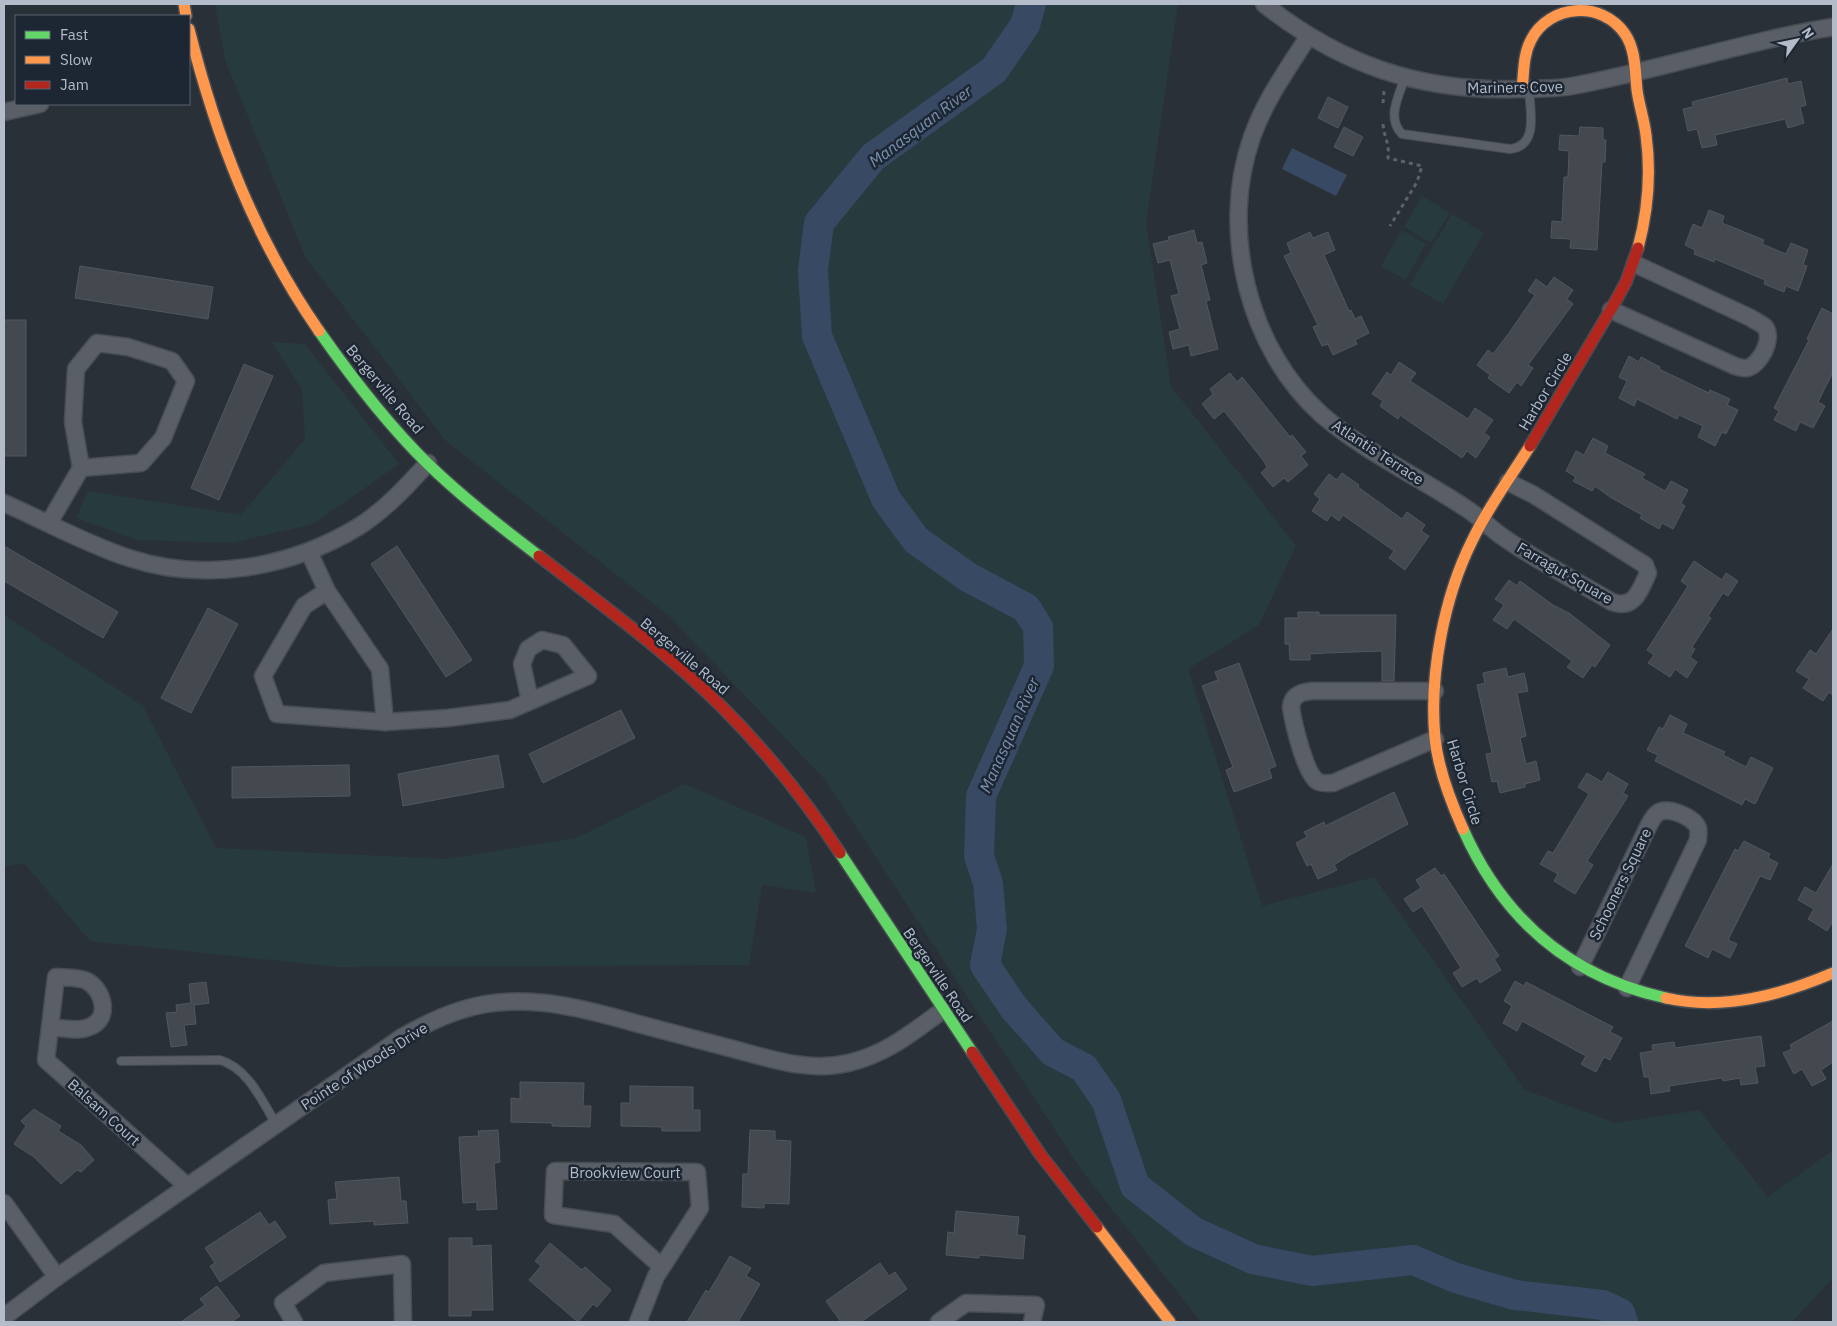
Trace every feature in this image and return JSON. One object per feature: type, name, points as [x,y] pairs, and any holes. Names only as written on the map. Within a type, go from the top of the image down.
[{"type":"street","name":"Mariners Cove","points":[[1264,4],[1308,37],[1338,53],[1404,77],[1441,86],[1482,90],[1572,86],[1833,26]]},
{"type":"street","points":[[1526,89],[1526,56],[1530,41],[1538,28],[1554,15],[1576,8],[1591,10],[1607,16],[1618,25],[1631,44],[1646,135],[1648,177],[1643,224],[1635,264],[1611,310],[1745,369],[1754,365],[1760,358],[1768,335],[1765,327],[1751,318],[1635,264]]},
{"type":"street","name":"Atlantis Terrace","points":[[1308,37],[1271,93],[1251,139],[1243,173],[1239,207],[1239,241],[1244,276],[1254,310],[1267,340],[1283,369],[1302,394],[1322,415],[1351,438],[1465,507],[1482,520]]},
{"type":"street","name":"Bergerville Road","points":[[190,39],[193,68],[231,167],[282,272],[335,354],[428,464],[514,538],[666,658],[742,727],[781,772],[816,817],[943,1010],[1046,1161],[1170,1322]]},
{"type":"street","points":[[4,112],[36,105]]},
{"type":"street","name":"Harbor Circle","points":[[1611,310],[1508,482],[1482,520],[1463,561],[1447,604],[1438,647],[1435,691],[1435,739],[1453,805],[1467,840],[1486,876],[1506,904],[1530,930],[1556,952],[1598,977],[1627,988],[1680,1001],[1734,1002],[1788,992],[1833,973]]},
{"type":"street","points":[[49,524],[81,468],[73,422],[76,369],[97,343],[128,347],[172,361],[186,381],[163,438],[141,463],[81,468]]},
{"type":"street","points":[[4,502],[49,524],[129,558],[178,568],[225,570],[252,567],[309,552],[359,526],[402,492],[428,464]]},
{"type":"street","name":"Farragut Square","points":[[1482,520],[1500,535],[1612,602],[1622,606],[1629,604],[1640,590],[1648,573],[1645,565],[1631,554],[1534,495],[1508,482]]},
{"type":"street","points":[[309,552],[327,591],[380,668],[384,722]]},
{"type":"street","points":[[327,591],[304,606],[263,676],[277,714],[384,722],[448,718],[510,710],[530,700]]},
{"type":"street","points":[[1435,691],[1312,691],[1298,694],[1291,702],[1308,766],[1315,780],[1320,783],[1333,783],[1435,739]]},
{"type":"street","name":"Schooners Square","points":[[1580,967],[1651,821],[1658,812],[1666,810],[1679,813],[1694,823],[1698,829],[1698,840],[1627,988]]},
{"type":"street","name":"Pointe of Woods Drive","points":[[4,1317],[57,1276],[402,1037],[430,1022],[484,1004],[530,1001],[555,1003],[777,1061],[816,1067],[848,1063],[878,1053],[895,1044],[943,1010]]},
{"type":"street","name":"Balsam Court","points":[[50,1026],[46,1060],[187,1186]]},
{"type":"street","name":"Brookview Court","points":[[638,1322],[656,1276],[662,1267],[700,1208],[697,1172],[555,1171],[553,1215],[614,1224],[662,1267]]},
{"type":"street","points":[[4,1203],[57,1276]]},
{"type":"street","points":[[294,1322],[283,1303],[324,1273],[402,1264],[403,1322]]},
{"type":"street","points":[[939,1322],[966,1303],[1036,1305],[1032,1322]]},
{"type":"lane","points":[[1404,77],[1393,115],[1396,128],[1402,134],[1510,149],[1520,148],[1528,142],[1530,134],[1526,89]]},
{"type":"lane","points":[[121,1061],[220,1060],[233,1064],[252,1085],[276,1124]]},
{"type":"path","points":[[1382,107],[1384,91]]},
{"type":"path","points":[[1382,115],[1384,135],[1390,146],[1388,158],[1422,166],[1417,182],[1390,226]]},
{"type":"green space","points":[[215,4],[1178,4],[1146,223],[1171,386],[1296,546],[1259,625],[1188,669],[1262,906],[1374,877],[1525,1090],[1616,1123],[1699,1110],[1768,1197],[1833,1150],[1833,1278],[1792,1322],[1201,1322],[1082,1171],[825,780],[669,616],[446,441],[305,256],[225,60]]},
{"type":"green space","points":[[1422,196],[1450,213],[1431,243],[1404,227]]},
{"type":"green space","points":[[1452,214],[1484,233],[1443,304],[1410,285]]},
{"type":"green space","points":[[1402,230],[1426,244],[1405,280],[1381,266]]},
{"type":"green space","points":[[272,342],[305,344],[399,464],[313,524],[231,543],[138,540],[76,518],[88,491],[241,515],[305,439],[302,390]]},
{"type":"green space","points":[[4,615],[143,706],[216,848],[446,859],[576,838],[685,784],[806,837],[816,893],[762,885],[749,965],[338,967],[90,941],[24,863],[4,867]]},
{"type":"water","points":[[1292,148],[1347,175],[1336,196],[1282,169]]},
{"type":"building","points":[[1787,78],[1788,84],[1801,81],[1806,105],[1800,107],[1804,123],[1788,128],[1785,119],[1715,135],[1717,145],[1702,148],[1697,129],[1688,131],[1683,109],[1693,107],[1692,102]]},
{"type":"building","points":[[1328,97],[1348,107],[1338,128],[1318,118]]},
{"type":"building","points":[[1344,127],[1363,137],[1353,156],[1334,147]]},
{"type":"building","points":[[1580,127],[1603,128],[1603,140],[1606,140],[1605,162],[1602,162],[1597,250],[1570,248],[1571,239],[1551,238],[1552,221],[1562,222],[1564,177],[1568,177],[1569,151],[1559,150],[1560,135],[1579,136]]},
{"type":"building","points":[[1709,210],[1724,216],[1722,223],[1764,240],[1762,244],[1786,254],[1791,243],[1808,250],[1803,265],[1807,266],[1798,291],[1786,286],[1784,292],[1764,284],[1765,280],[1715,259],[1714,262],[1694,254],[1695,250],[1685,245],[1693,224],[1702,228]]},
{"type":"building","points":[[1194,230],[1197,243],[1202,242],[1207,263],[1201,265],[1210,300],[1206,301],[1218,349],[1191,356],[1189,345],[1173,349],[1169,332],[1180,329],[1171,296],[1179,294],[1170,260],[1158,263],[1153,244],[1169,240],[1168,237]]},
{"type":"building","points":[[1310,232],[1313,238],[1328,232],[1335,250],[1324,255],[1349,311],[1351,310],[1355,319],[1361,316],[1369,333],[1355,340],[1357,344],[1333,355],[1328,344],[1322,346],[1313,327],[1318,325],[1284,256],[1291,253],[1287,243]]},
{"type":"building","points":[[80,266],[213,287],[208,319],[75,298]]},
{"type":"building","points":[[1554,277],[1573,290],[1567,299],[1573,304],[1528,365],[1533,368],[1521,386],[1517,382],[1509,393],[1488,378],[1490,375],[1477,365],[1488,350],[1493,354],[1509,333],[1535,295],[1528,291],[1536,279],[1547,287]]},
{"type":"building","points":[[1822,308],[1833,314],[1833,372],[1818,402],[1825,406],[1813,428],[1800,422],[1796,431],[1774,420],[1779,411],[1774,408],[1809,340],[1807,339]]},
{"type":"building","points":[[4,320],[26,320],[26,456],[4,456]]},
{"type":"building","points":[[1629,356],[1639,362],[1641,357],[1660,367],[1659,369],[1709,393],[1710,390],[1730,399],[1727,405],[1738,410],[1726,434],[1722,432],[1715,446],[1698,437],[1703,426],[1679,415],[1677,419],[1637,399],[1634,406],[1619,398],[1627,381],[1619,377]]},
{"type":"building","points":[[1399,362],[1416,373],[1410,381],[1468,419],[1475,408],[1493,420],[1484,433],[1490,437],[1476,458],[1467,451],[1462,458],[1400,415],[1398,419],[1380,406],[1383,401],[1372,394],[1387,372],[1391,375]]},
{"type":"building","points":[[244,364],[273,376],[219,500],[191,488]]},
{"type":"building","points":[[1230,373],[1237,382],[1242,377],[1290,437],[1292,435],[1306,452],[1301,456],[1308,465],[1288,482],[1284,478],[1273,487],[1261,473],[1267,467],[1263,460],[1224,411],[1214,419],[1202,404],[1213,394],[1210,389]]},
{"type":"building","points":[[1593,438],[1608,446],[1605,453],[1645,474],[1642,478],[1665,491],[1671,481],[1688,490],[1681,503],[1685,506],[1673,529],[1662,523],[1659,529],[1640,518],[1642,515],[1595,486],[1592,491],[1573,481],[1576,477],[1566,471],[1576,451],[1584,455]]},
{"type":"building","points":[[1342,473],[1402,519],[1407,512],[1425,525],[1421,531],[1429,536],[1405,570],[1389,558],[1394,551],[1343,515],[1339,521],[1331,515],[1327,521],[1312,511],[1320,499],[1314,494],[1329,474],[1337,480]]},
{"type":"building","points":[[4,546],[118,612],[103,638],[4,581]]},
{"type":"building","points":[[397,546],[472,660],[446,677],[371,564]]},
{"type":"building","points":[[1694,561],[1722,580],[1726,573],[1738,581],[1728,596],[1723,593],[1708,616],[1711,618],[1692,647],[1695,649],[1690,657],[1697,662],[1687,678],[1675,669],[1670,677],[1648,663],[1654,655],[1647,650],[1688,586],[1681,581]]},
{"type":"building","points":[[1509,580],[1517,586],[1520,581],[1553,605],[1569,613],[1610,645],[1595,667],[1592,665],[1583,678],[1567,667],[1572,661],[1514,619],[1507,629],[1493,620],[1504,605],[1495,599]]},
{"type":"building","points":[[208,608],[238,624],[191,713],[161,698]]},
{"type":"building","points":[[1298,612],[1319,612],[1319,615],[1396,615],[1394,681],[1382,681],[1382,651],[1310,654],[1310,660],[1290,660],[1289,644],[1285,644],[1285,618],[1298,618]]},
{"type":"building","points":[[1833,629],[1833,695],[1829,692],[1823,701],[1803,688],[1809,679],[1796,671],[1810,650],[1816,654]]},
{"type":"building","points":[[1239,663],[1276,766],[1269,769],[1272,778],[1234,792],[1226,770],[1233,767],[1202,686],[1218,680],[1215,672]]},
{"type":"building","points":[[1506,668],[1508,677],[1524,673],[1528,691],[1517,693],[1526,736],[1520,738],[1526,764],[1536,761],[1540,780],[1525,784],[1525,787],[1500,793],[1497,781],[1492,782],[1486,754],[1492,753],[1477,685],[1485,683],[1483,673]]},
{"type":"building","points":[[621,710],[635,738],[543,783],[529,754]]},
{"type":"building","points":[[1670,715],[1687,724],[1683,733],[1725,752],[1723,755],[1746,767],[1751,757],[1773,768],[1755,804],[1745,799],[1742,805],[1655,761],[1658,755],[1647,750],[1659,727],[1663,729]]},
{"type":"building","points":[[498,755],[504,787],[403,806],[398,774]]},
{"type":"building","points":[[349,765],[350,796],[232,798],[232,767]]},
{"type":"building","points":[[1608,772],[1628,784],[1623,793],[1628,796],[1587,861],[1593,865],[1575,894],[1554,881],[1558,874],[1540,864],[1548,851],[1553,853],[1589,794],[1578,787],[1587,773],[1602,782]]},
{"type":"building","points":[[1394,792],[1408,824],[1348,856],[1334,865],[1337,870],[1318,879],[1311,864],[1307,866],[1296,843],[1307,837],[1304,832],[1324,822],[1325,826]]},
{"type":"building","points":[[1744,841],[1770,854],[1768,858],[1778,863],[1770,880],[1760,876],[1728,940],[1737,944],[1730,958],[1712,949],[1708,958],[1685,946],[1735,849],[1738,851]]},
{"type":"building","points":[[1833,864],[1833,921],[1827,931],[1808,919],[1814,909],[1798,900],[1805,887],[1816,893]]},
{"type":"building","points":[[1435,868],[1441,876],[1444,874],[1499,956],[1494,959],[1501,970],[1480,983],[1477,978],[1462,987],[1453,973],[1461,968],[1422,906],[1413,912],[1404,899],[1421,888],[1416,880]]},
{"type":"building","points":[[1515,981],[1524,986],[1526,982],[1613,1027],[1610,1032],[1622,1038],[1610,1060],[1604,1057],[1596,1072],[1581,1064],[1586,1056],[1522,1021],[1517,1031],[1503,1023],[1512,1006],[1504,1001]]},
{"type":"building","points":[[206,982],[209,1003],[194,1005],[196,1024],[184,1025],[187,1045],[171,1047],[166,1013],[177,1012],[176,1005],[191,1003],[189,984]]},
{"type":"building","points":[[1833,1021],[1833,1062],[1821,1070],[1826,1079],[1812,1086],[1802,1069],[1794,1074],[1783,1053],[1792,1049],[1790,1045]]},
{"type":"building","points":[[1761,1036],[1765,1066],[1755,1067],[1758,1083],[1741,1085],[1740,1078],[1723,1081],[1722,1078],[1669,1086],[1670,1091],[1651,1094],[1649,1077],[1644,1077],[1640,1053],[1653,1051],[1652,1045],[1674,1042],[1675,1048]]},
{"type":"building","points":[[520,1082],[584,1083],[583,1106],[591,1106],[590,1127],[552,1126],[552,1123],[511,1122],[511,1098],[520,1099]]},
{"type":"building","points":[[630,1086],[693,1087],[693,1110],[700,1110],[700,1131],[662,1131],[662,1127],[621,1126],[621,1103],[630,1103]]},
{"type":"building","points":[[34,1109],[61,1126],[58,1131],[81,1145],[94,1160],[81,1172],[77,1170],[61,1184],[34,1157],[14,1144],[26,1126],[21,1121]]},
{"type":"building","points":[[498,1130],[500,1162],[494,1163],[497,1209],[477,1210],[477,1202],[463,1203],[459,1137],[479,1136],[478,1131]]},
{"type":"building","points":[[750,1130],[775,1131],[775,1140],[791,1141],[789,1204],[764,1203],[764,1208],[742,1207],[743,1174],[748,1174]]},
{"type":"building","points":[[399,1177],[401,1201],[406,1201],[408,1223],[374,1225],[374,1221],[330,1224],[328,1200],[337,1199],[335,1182]]},
{"type":"building","points":[[956,1211],[1019,1217],[1017,1235],[1025,1236],[1023,1259],[979,1255],[979,1258],[946,1255],[948,1232],[954,1233]]},
{"type":"building","points":[[260,1212],[269,1225],[275,1221],[286,1237],[220,1282],[210,1266],[215,1263],[205,1248]]},
{"type":"building","points":[[449,1238],[472,1238],[472,1246],[491,1245],[493,1310],[471,1310],[471,1316],[449,1316]]},
{"type":"building","points":[[550,1243],[582,1270],[585,1267],[611,1290],[597,1307],[593,1304],[578,1322],[529,1280],[541,1266],[535,1261]]},
{"type":"building","points":[[730,1256],[751,1268],[746,1276],[760,1284],[738,1322],[687,1322],[706,1290],[709,1292]]},
{"type":"building","points":[[880,1263],[889,1276],[895,1272],[907,1289],[861,1322],[841,1322],[826,1301]]},
{"type":"building","points":[[217,1286],[240,1316],[231,1322],[181,1322],[205,1305],[200,1299]]},
{"type":"waterway","name":"Manasquan River","points":[[1031,4],[1025,25],[994,70],[873,157],[819,223],[813,270],[817,336],[886,499],[916,540],[968,577],[1026,608],[1038,627],[1039,666],[981,796],[979,856],[988,883],[992,929],[985,965],[1014,1008],[1053,1052],[1084,1068],[1106,1100],[1135,1186],[1194,1232],[1253,1259],[1312,1271],[1413,1260],[1456,1278],[1515,1295],[1603,1305],[1620,1313],[1623,1322]]},
{"type":"traffic: fast","points":[[319,331],[371,400],[413,449],[468,500],[539,556]]},
{"type":"traffic: fast","points":[[1463,829],[1479,861],[1498,890],[1519,916],[1544,939],[1570,959],[1599,975],[1631,988],[1666,998]]},
{"type":"traffic: fast","points":[[840,853],[972,1052]]},
{"type":"traffic: slow","points":[[184,4],[186,15]]},
{"type":"traffic: slow","points":[[1522,89],[1528,46],[1539,28],[1550,19],[1563,13],[1590,11],[1615,23],[1625,34],[1633,54],[1637,90],[1648,149],[1648,192],[1638,248]]},
{"type":"traffic: slow","points":[[190,33],[212,109],[240,186],[275,260],[319,331]]},
{"type":"traffic: slow","points":[[1463,829],[1445,784],[1435,738],[1434,689],[1441,637],[1446,611],[1462,563],[1478,528],[1530,446]]},
{"type":"traffic: slow","points":[[1666,998],[1687,1002],[1709,1003],[1751,999],[1793,988],[1833,973]]},
{"type":"traffic: slow","points":[[1097,1227],[1170,1322]]},
{"type":"traffic: jam","points":[[1530,446],[1614,304],[1626,282],[1638,248]]},
{"type":"traffic: jam","points":[[539,556],[657,648],[702,687],[755,742],[785,778],[814,815],[840,853]]},
{"type":"traffic: jam","points":[[972,1052],[1040,1154],[1097,1227]]}]
